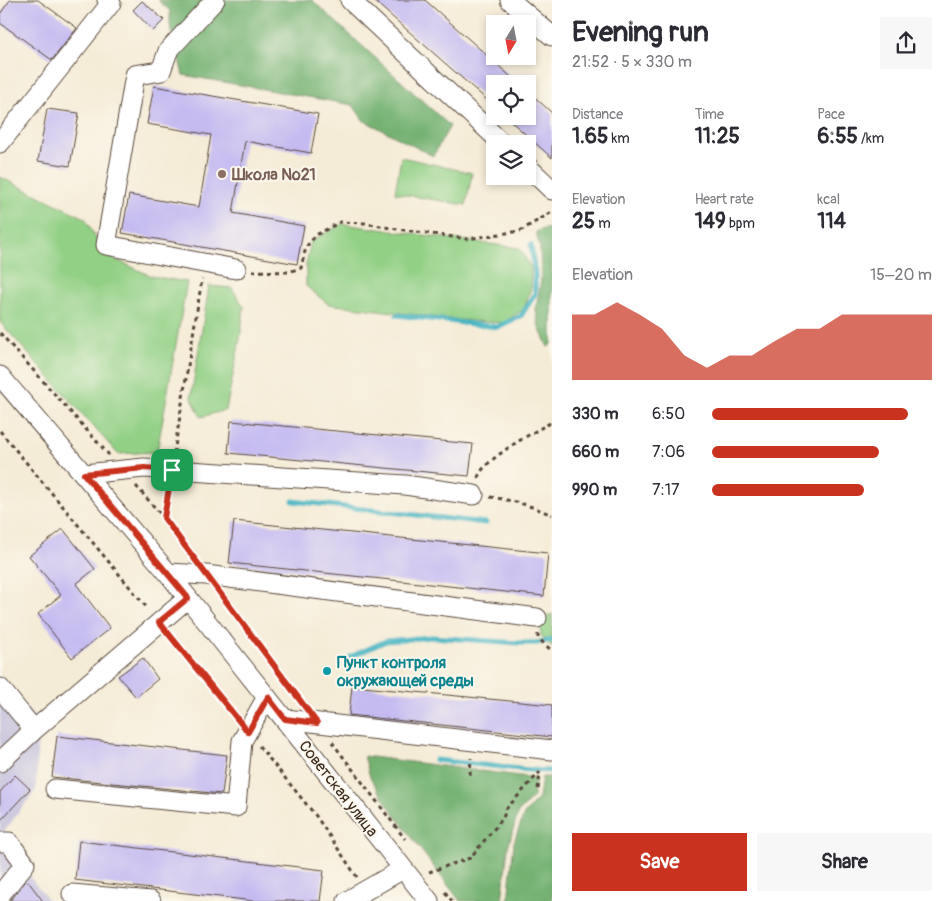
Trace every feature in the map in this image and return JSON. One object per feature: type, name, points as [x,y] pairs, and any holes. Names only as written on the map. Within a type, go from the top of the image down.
[{"type":"street","points":[[0,143],[111,4],[107,0]]},
{"type":"street","points":[[215,0],[168,51],[161,71],[136,75],[106,245],[236,269]]},
{"type":"street","points":[[350,0],[493,135]]},
{"type":"street","points":[[510,0],[552,36]]},
{"type":"street","points":[[536,175],[552,190]]},
{"type":"street","name":"Советская улица","points":[[0,376],[168,573],[429,901]]},
{"type":"street","points":[[84,474],[144,468],[405,485],[474,495]]},
{"type":"street","points":[[168,573],[206,575],[537,618]]},
{"type":"street","points":[[0,762],[34,730],[188,598]]},
{"type":"street","points":[[0,688],[34,730]]},
{"type":"street","points":[[55,789],[236,807],[242,741],[268,697]]},
{"type":"street","points":[[285,719],[552,750]]},
{"type":"street","points":[[0,842],[9,842],[25,864],[0,895]]},
{"type":"street","points":[[347,901],[403,869]]},
{"type":"street","points":[[72,894],[151,901]]},
{"type":"path","points":[[236,269],[288,272],[301,268],[306,248],[316,235],[340,222],[365,223],[467,239],[520,232],[552,212]]},
{"type":"path","points":[[164,518],[204,264]]},
{"type":"path","points":[[0,333],[164,518],[410,846]]},
{"type":"path","points":[[552,422],[532,432],[499,454],[479,472],[474,495],[510,500],[552,515]]},
{"type":"path","points":[[0,431],[159,622],[316,816],[366,891]]},
{"type":"path","points":[[470,775],[471,758]]},
{"type":"path","points":[[435,879],[428,870],[470,858],[503,818],[506,809],[540,772],[538,789]]},
{"type":"path","points":[[441,886],[452,901]]},
{"type":"shaded area","points":[[0,676],[38,722],[36,789],[0,837]]},
{"type":"shaded area","points":[[0,839],[49,901],[0,901]]},
{"type":"green space","points":[[158,0],[312,0],[450,126],[433,156],[363,120],[353,105],[183,75],[170,24],[170,11]]},
{"type":"green space","points":[[401,157],[472,173],[466,205],[395,193]]},
{"type":"green space","points":[[0,177],[85,218],[104,254],[151,276],[187,282],[157,452],[118,454],[0,322]]},
{"type":"green space","points":[[342,224],[519,248],[531,267],[531,288],[524,309],[503,323],[459,320],[328,304],[306,286],[306,265],[311,241]]},
{"type":"green space","points":[[552,228],[552,344],[548,347],[539,328],[536,309],[541,280],[540,248],[536,232]]},
{"type":"green space","points":[[209,286],[232,288],[244,307],[240,339],[226,410],[201,417],[191,397]]},
{"type":"green space","points":[[552,614],[552,648],[541,635],[540,619]]},
{"type":"green space","points":[[364,756],[536,778],[533,797],[518,813],[508,847],[502,901],[460,901],[387,804],[370,777]]},
{"type":"green space","points":[[542,777],[552,777],[552,901],[508,901],[514,842],[524,814],[539,798]]},
{"type":"building","points":[[10,0],[38,0],[77,28],[52,60],[0,23],[0,14]]},
{"type":"building","points":[[373,0],[425,0],[486,55],[486,65],[498,65],[509,75],[486,75],[486,99]]},
{"type":"building","points":[[142,1],[164,20],[153,31],[133,10]]},
{"type":"building","name":"Школа №21","points":[[154,86],[318,114],[311,153],[245,141],[233,213],[304,226],[297,264],[122,233],[129,195],[199,207],[211,135],[147,124]]},
{"type":"building","points":[[536,98],[552,113],[552,158],[536,144],[536,135],[526,135],[515,125],[536,125]]},
{"type":"building","points":[[47,109],[79,113],[70,166],[38,161]]},
{"type":"building","points":[[231,421],[473,444],[469,476],[228,453]]},
{"type":"building","points":[[234,521],[548,553],[544,596],[229,563]]},
{"type":"building","points":[[63,529],[95,569],[76,584],[110,628],[72,658],[38,614],[61,595],[29,556]]},
{"type":"building","points":[[143,658],[158,679],[136,697],[118,676]]},
{"type":"building","points":[[352,686],[552,705],[552,737],[349,715]]},
{"type":"building","points":[[57,736],[227,755],[222,794],[52,777]]},
{"type":"building","points":[[15,775],[30,789],[0,821],[0,792]]},
{"type":"building","points":[[79,841],[324,870],[320,901],[254,901],[75,880]]},
{"type":"building","points":[[27,880],[43,901],[10,901],[25,882]]},
{"type":"waterway","points":[[397,315],[497,327],[521,316],[535,294],[535,274],[531,245]]},
{"type":"waterway","points":[[293,501],[486,523]]},
{"type":"waterway","points":[[350,657],[386,641],[432,637],[518,643],[536,643],[552,640]]},
{"type":"waterway","points":[[435,760],[552,771]]},
{"type":"place","name":"Школа №21","points":[[222,174]]},
{"type":"place","name":"Пункт контроля окружающей среды","points":[[327,671]]},
{"type":"route","points":[[144,468],[172,470],[164,518],[317,723],[285,719],[268,697],[248,732],[159,622],[188,598],[84,474],[144,468]]}]
